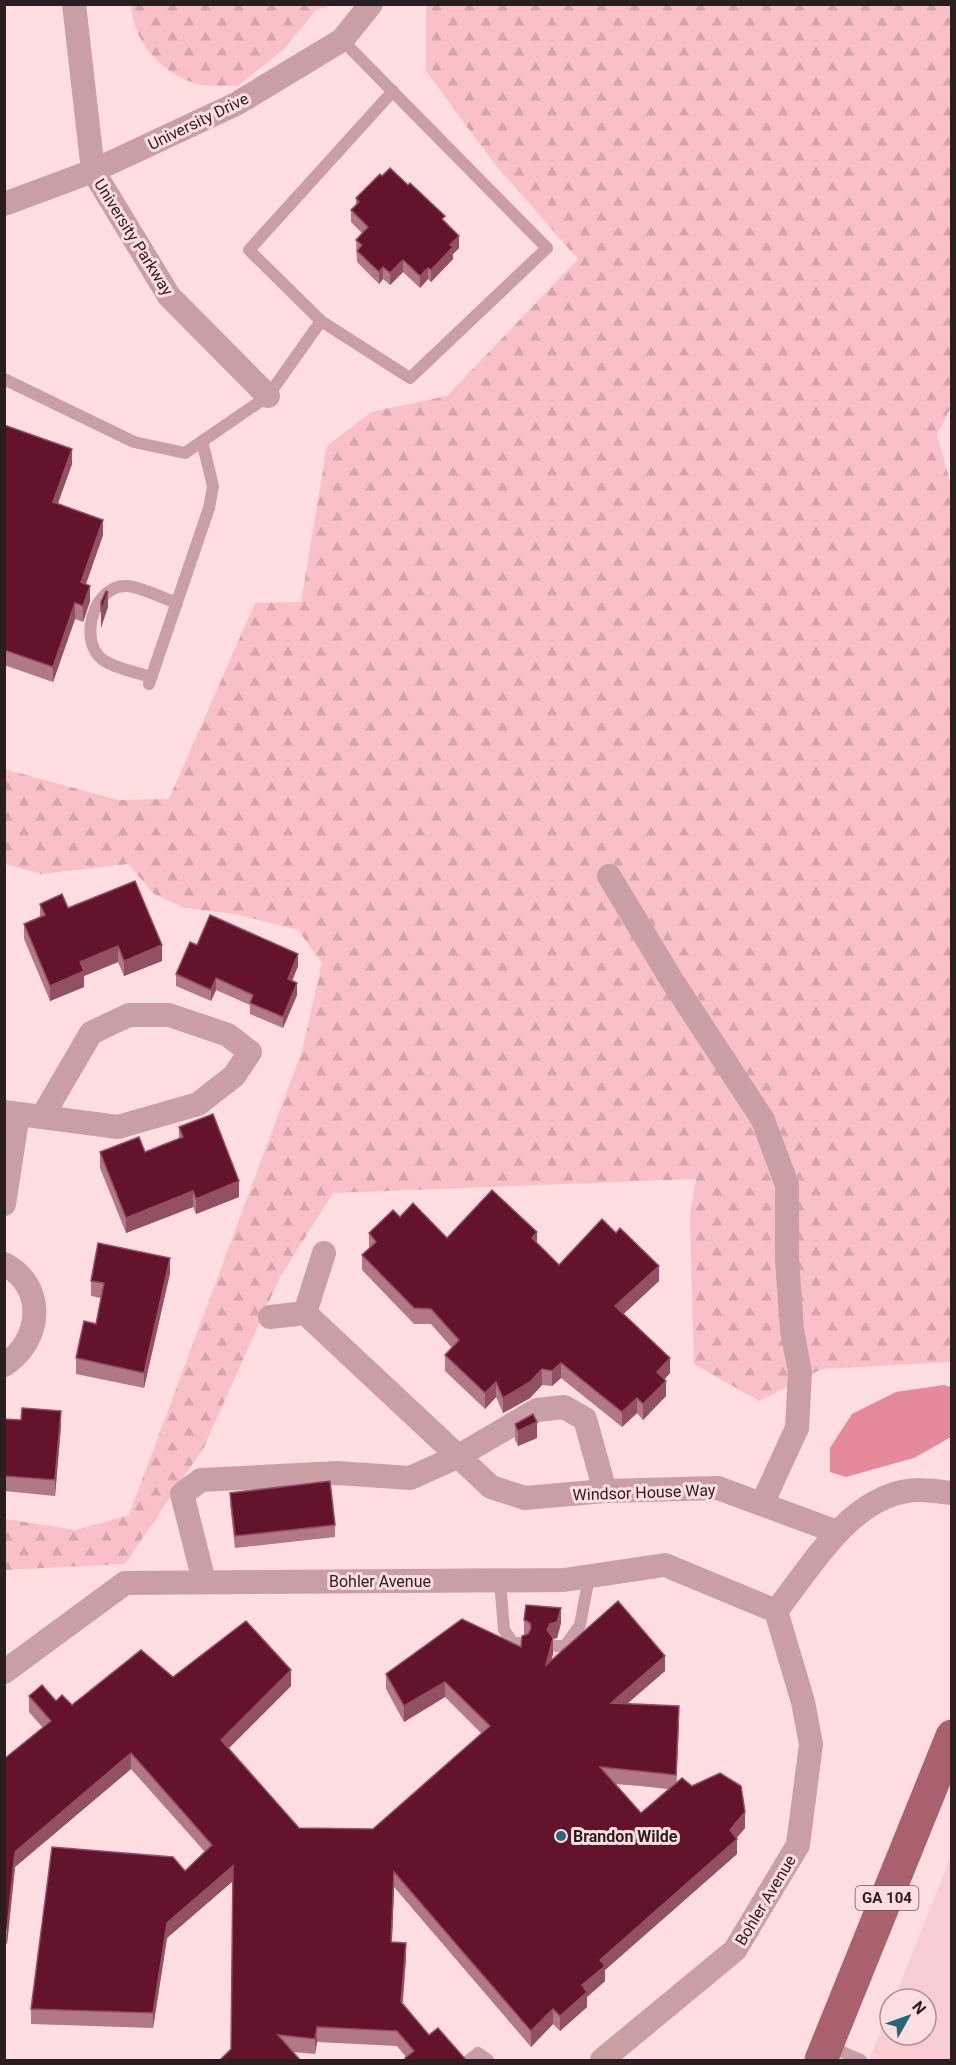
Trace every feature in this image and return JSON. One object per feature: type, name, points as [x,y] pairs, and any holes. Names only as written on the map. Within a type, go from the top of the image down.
[{"type":"main road","name":"GA 104","points":[[824,2053],[951,1736]]},
{"type":"street","name":"University Parkway","points":[[74,4],[93,171],[169,296],[267,396]]},
{"type":"street","name":"University Drive","points":[[4,204],[93,171],[236,104],[342,40],[371,4]]},
{"type":"street","points":[[609,876],[670,979],[763,1120],[787,1185],[787,1260],[792,1330],[800,1372],[797,1428],[762,1504]]},
{"type":"street","points":[[4,1204],[11,1113],[118,1127],[198,1104],[234,1076],[250,1052],[228,1035],[169,1015],[129,1015],[91,1033],[42,1117]]},
{"type":"street","points":[[270,1317],[305,1313],[324,1253]]},
{"type":"street","points":[[4,1264],[13,1268],[26,1282],[34,1300],[36,1319],[31,1337],[21,1353],[4,1365]]},
{"type":"street","name":"Windsor House Way","points":[[305,1313],[491,1487],[525,1498],[605,1491],[718,1488],[837,1532]]},
{"type":"street","points":[[204,1581],[182,1494],[201,1480],[337,1473],[410,1478],[457,1457],[537,1410],[564,1407],[585,1419],[605,1491]]},
{"type":"street","points":[[776,1611],[837,1532],[859,1511],[896,1494],[918,1490],[951,1493]]},
{"type":"street","name":"Bohler Avenue","points":[[4,1672],[124,1583],[564,1580],[664,1565],[776,1611],[803,1702],[811,1744],[798,1845],[735,1950],[602,2061]]},
{"type":"lane","points":[[342,40],[393,91],[547,248],[410,378],[321,321],[249,250],[393,91]]},
{"type":"lane","points":[[4,379],[134,442],[185,453],[267,396],[321,321]]},
{"type":"lane","points":[[177,603],[128,586],[116,588],[103,596],[95,609],[90,636],[98,655],[150,681],[177,603],[209,508],[213,486],[202,441]]},
{"type":"lane","points":[[555,1646],[565,1646],[580,1625],[589,1577]]},
{"type":"lane","points":[[500,1580],[504,1630],[513,1643],[523,1643]]},
{"type":"lane","points":[[469,2061],[478,2053],[488,2061]]},
{"type":"lane","points":[[824,2053],[861,2061]]},
{"type":"shaded area","points":[[944,1385],[951,1387],[951,1437],[914,1458],[846,1477],[830,1472],[830,1448],[852,1414],[896,1392]]},
{"type":"shaded area","points":[[951,1856],[951,2060],[869,2060],[878,2038],[878,2047],[938,2047],[938,1987],[899,1987]]},
{"type":"green space","points":[[131,4],[333,5],[316,10],[284,49],[238,86],[208,86],[196,84],[179,76],[149,52],[137,30]]},
{"type":"green space","points":[[426,5],[951,5],[952,405],[937,435],[952,488],[951,1362],[822,1369],[759,1401],[694,1364],[690,1215],[696,1179],[333,1193],[280,1277],[204,1447],[125,1564],[5,1570],[5,1519],[76,1530],[129,1515],[302,1051],[322,963],[298,930],[235,914],[185,908],[154,894],[128,864],[42,874],[5,864],[4,769],[118,800],[169,799],[255,603],[301,602],[327,446],[371,412],[447,396],[578,259],[493,162],[426,71]]},
{"type":"building","points":[[390,168],[408,185],[410,183],[445,216],[442,219],[459,236],[450,245],[453,247],[431,270],[428,268],[420,276],[403,260],[390,273],[383,267],[379,272],[357,251],[362,245],[356,240],[368,227],[351,210],[359,202],[356,198],[380,174],[382,176]]},
{"type":"building","points":[[4,425],[72,449],[53,502],[103,520],[81,582],[90,586],[83,606],[75,603],[53,667],[4,650]]},
{"type":"building","points":[[106,591],[108,592],[101,612],[101,602]]},
{"type":"building","points":[[135,881],[162,945],[124,961],[118,946],[80,962],[84,971],[50,986],[24,924],[45,915],[40,904],[62,894],[68,908]]},
{"type":"building","points":[[210,915],[298,954],[288,979],[297,983],[283,1017],[250,1003],[253,995],[216,978],[211,990],[176,974],[190,942],[197,945]]},
{"type":"building","points":[[213,1114],[239,1181],[196,1199],[193,1191],[126,1218],[100,1152],[139,1137],[145,1152],[183,1137],[179,1127]]},
{"type":"building","points":[[492,1190],[537,1232],[532,1238],[559,1265],[602,1219],[616,1233],[620,1228],[659,1266],[615,1306],[670,1358],[657,1372],[666,1381],[643,1404],[637,1398],[622,1412],[561,1363],[552,1371],[542,1369],[530,1382],[503,1398],[496,1382],[485,1393],[445,1355],[459,1340],[431,1309],[414,1308],[362,1255],[376,1242],[369,1233],[393,1210],[400,1217],[413,1203],[447,1238]]},
{"type":"building","points":[[98,1243],[170,1258],[144,1373],[76,1358],[84,1321],[96,1324],[104,1283],[91,1281]]},
{"type":"building","points":[[22,1408],[61,1411],[55,1480],[4,1476],[4,1419],[21,1420]]},
{"type":"building","points":[[533,1414],[537,1422],[518,1431],[515,1424]]},
{"type":"building","points":[[330,1481],[335,1525],[235,1536],[230,1493]]},
{"type":"building","name":"Brandon Wilde","points":[[618,1601],[665,1656],[611,1703],[679,1706],[676,1775],[600,1767],[641,1813],[682,1778],[692,1786],[720,1773],[741,1786],[745,1812],[730,1830],[737,1839],[600,1960],[605,1966],[582,1985],[587,1992],[560,2016],[553,2009],[531,2031],[394,1872],[391,1942],[406,1943],[401,2002],[429,2035],[438,2028],[467,2061],[407,2061],[405,2058],[414,2051],[397,2031],[317,2027],[315,2039],[278,2035],[301,2061],[219,2061],[231,2049],[233,1866],[167,1923],[153,2013],[31,2009],[52,1847],[173,1857],[185,1871],[212,1845],[131,1753],[15,1852],[7,1929],[4,1929],[4,1759],[51,1721],[29,1696],[42,1685],[56,1701],[62,1695],[72,1705],[141,1650],[173,1677],[246,1621],[291,1670],[221,1740],[299,1828],[373,1829],[490,1726],[445,1682],[404,1706],[386,1674],[462,1619],[521,1647],[522,1636],[528,1634],[531,1628],[530,1623],[524,1620],[526,1605],[561,1608],[557,1622],[550,1624],[547,1630],[553,1638],[546,1665]]},
{"type":"place","name":"Brandon Wilde","points":[[561,1836]]}]
